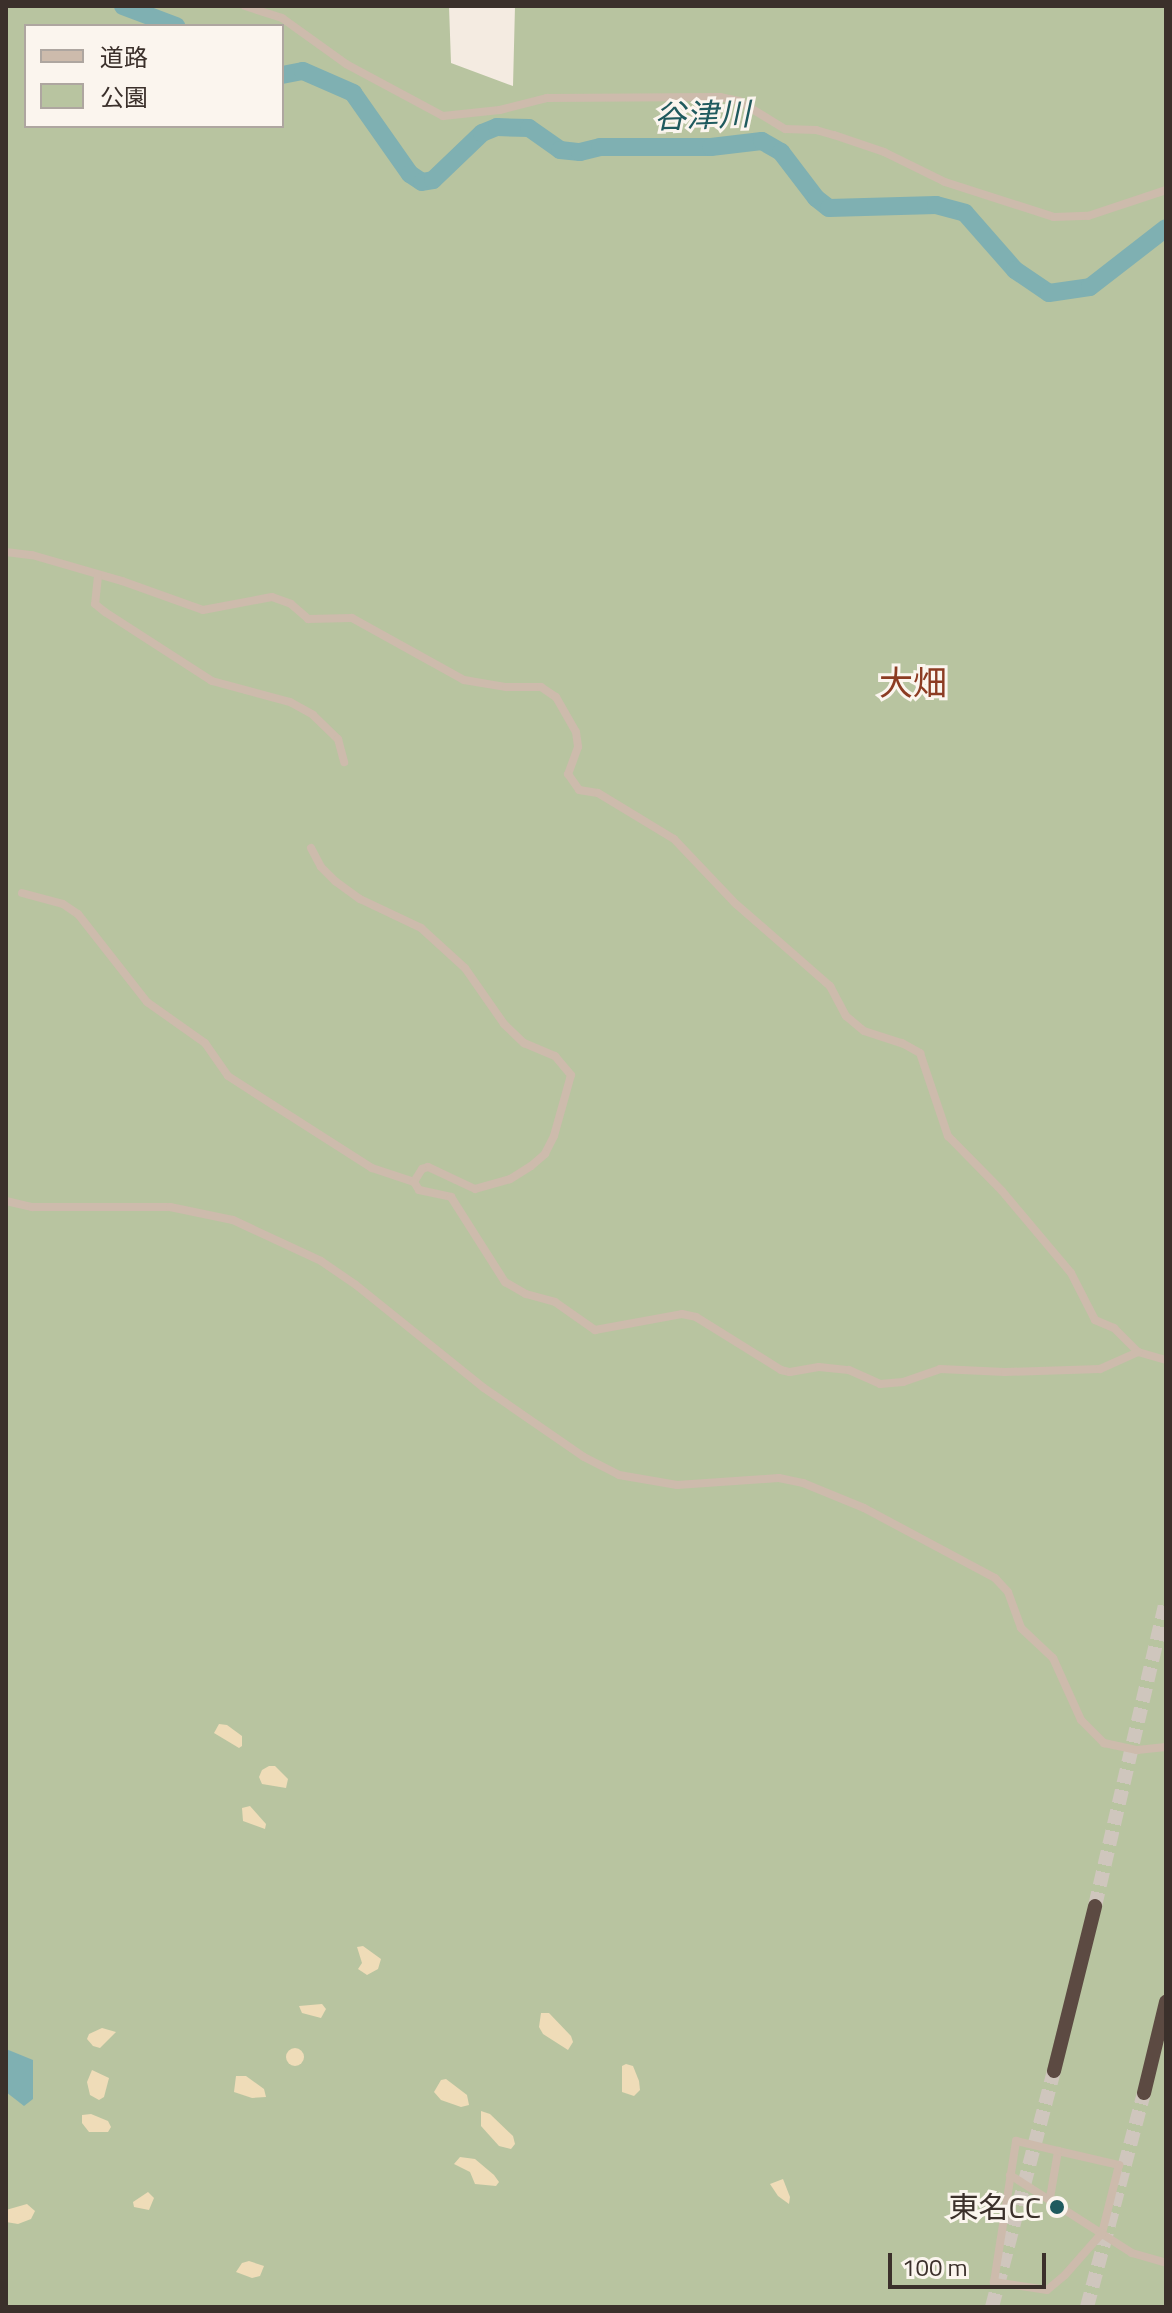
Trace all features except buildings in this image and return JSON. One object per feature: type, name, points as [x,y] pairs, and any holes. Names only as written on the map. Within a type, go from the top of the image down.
[{"type":"highway","points":[[1054,2071],[1095,1906]]},
{"type":"highway","points":[[1144,2093],[1166,2002]]},
{"type":"street","points":[[245,6],[282,18],[346,64],[443,116],[500,110],[547,98],[720,97],[739,101],[785,129],[816,130],[847,139],[884,152],[945,182],[1054,217],[1088,216],[1166,190]]},
{"type":"street","points":[[6,552],[32,555],[203,610],[223,609],[272,597],[291,604],[308,619],[352,618],[464,680],[496,686],[541,687],[556,697],[576,732],[578,747],[568,774],[579,790],[598,793],[674,839],[736,904],[830,986],[846,1016],[864,1031],[902,1043],[920,1053],[948,1136],[1002,1191],[1071,1273],[1095,1320],[1114,1328],[1138,1352],[1166,1360]]},
{"type":"street","points":[[98,576],[95,604],[105,612],[212,681],[290,702],[313,715],[338,739],[344,762]]},
{"type":"street","points":[[311,848],[321,867],[335,881],[360,899],[398,916],[433,938],[465,968],[504,1024],[524,1043],[555,1056],[571,1075],[554,1136],[545,1154],[531,1166],[510,1179],[475,1189],[428,1167],[422,1169],[414,1182]]},
{"type":"street","points":[[22,893],[63,904],[78,914],[147,1002],[205,1043],[228,1076],[372,1168],[414,1182],[419,1190],[451,1197],[505,1282],[526,1294],[555,1302],[595,1330],[682,1314],[696,1317],[781,1370],[790,1372],[819,1367],[849,1370],[880,1384],[903,1382],[940,1369],[1005,1372],[1100,1369],[1138,1352]]},
{"type":"street","points":[[6,1201],[32,1207],[170,1207],[233,1220],[321,1261],[356,1285],[484,1388],[584,1457],[619,1475],[677,1485],[779,1478],[803,1483],[864,1508],[995,1578],[1008,1592],[1021,1628],[1053,1658],[1081,1720],[1104,1743],[1137,1750],[1166,1747]]},
{"type":"street","points":[[1016,2141],[1058,2151],[1119,2165],[1102,2233],[1047,2290],[994,2282],[1016,2141]]},
{"type":"street","points":[[1050,2198],[1058,2151]]},
{"type":"street","points":[[1010,2175],[1132,2253],[1166,2263]]},
{"type":"green space","points":[[6,6],[449,6],[451,63],[513,86],[515,6],[1166,6],[1166,2307],[6,2307]]},
{"type":"sand","points":[[219,1724],[227,1725],[242,1736],[242,1746],[239,1748],[214,1733]]},
{"type":"sand","points":[[275,1766],[288,1779],[286,1788],[262,1784],[259,1777],[262,1770]]},
{"type":"sand","points":[[250,1806],[266,1824],[265,1829],[243,1821],[242,1808]]},
{"type":"sand","points":[[363,1946],[381,1959],[378,1969],[367,1975],[358,1969],[362,1963],[357,1947]]},
{"type":"sand","points":[[322,2004],[326,2009],[321,2018],[302,2013],[299,2006]]},
{"type":"sand","points":[[541,2013],[549,2013],[571,2036],[573,2042],[568,2050],[543,2034],[539,2027]]},
{"type":"sand","points":[[102,2028],[116,2032],[100,2048],[93,2046],[87,2039],[89,2034]]},
{"type":"sand","points":[[295,2048],[304,2057],[295,2066],[286,2057]]},
{"type":"sand","points":[[622,2066],[633,2066],[639,2081],[640,2090],[634,2096],[622,2092]]},
{"type":"sand","points":[[92,2070],[109,2078],[104,2097],[99,2100],[90,2095],[87,2082]]},
{"type":"sand","points":[[236,2076],[246,2076],[264,2089],[266,2097],[252,2098],[234,2092]]},
{"type":"sand","points":[[446,2079],[467,2095],[469,2105],[461,2107],[441,2100],[434,2092],[441,2080]]},
{"type":"sand","points":[[481,2111],[490,2114],[513,2136],[515,2144],[511,2149],[499,2146],[481,2126]]},
{"type":"sand","points":[[91,2114],[108,2121],[111,2127],[108,2132],[89,2132],[82,2123],[82,2115]]},
{"type":"sand","points":[[460,2157],[475,2159],[499,2182],[496,2186],[475,2184],[470,2172],[454,2164]]},
{"type":"sand","points":[[783,2179],[790,2197],[789,2204],[778,2196],[770,2184]]},
{"type":"sand","points":[[148,2192],[154,2198],[149,2210],[134,2207],[133,2202]]},
{"type":"sand","points":[[27,2204],[35,2211],[31,2219],[18,2224],[6,2222],[6,2210]]},
{"type":"sand","points":[[249,2261],[264,2266],[260,2276],[252,2278],[236,2272],[242,2263]]},
{"type":"water","points":[[6,2049],[33,2060],[33,2099],[24,2106],[6,2092]]},
{"type":"waterway","name":"谷津川","points":[[123,6],[171,24]]},
{"type":"waterway","name":"谷津川","points":[[284,75],[303,71],[353,93],[410,174],[422,182],[433,180],[482,133],[497,127],[529,128],[560,150],[580,152],[600,147],[711,147],[762,141],[781,152],[816,198],[829,208],[936,205],[965,213],[1015,270],[1049,293],[1090,287],[1166,228]]},
{"type":"tunnel","points":[[1095,1906],[1166,1601]]},
{"type":"tunnel","points":[[992,2307],[1054,2071]]},
{"type":"tunnel","points":[[1087,2307],[1144,2093]]},
{"type":"place","name":"東名CC","points":[[1057,2207]]},
{"type":"district","name":"大畑","points":[[913,683]]}]
